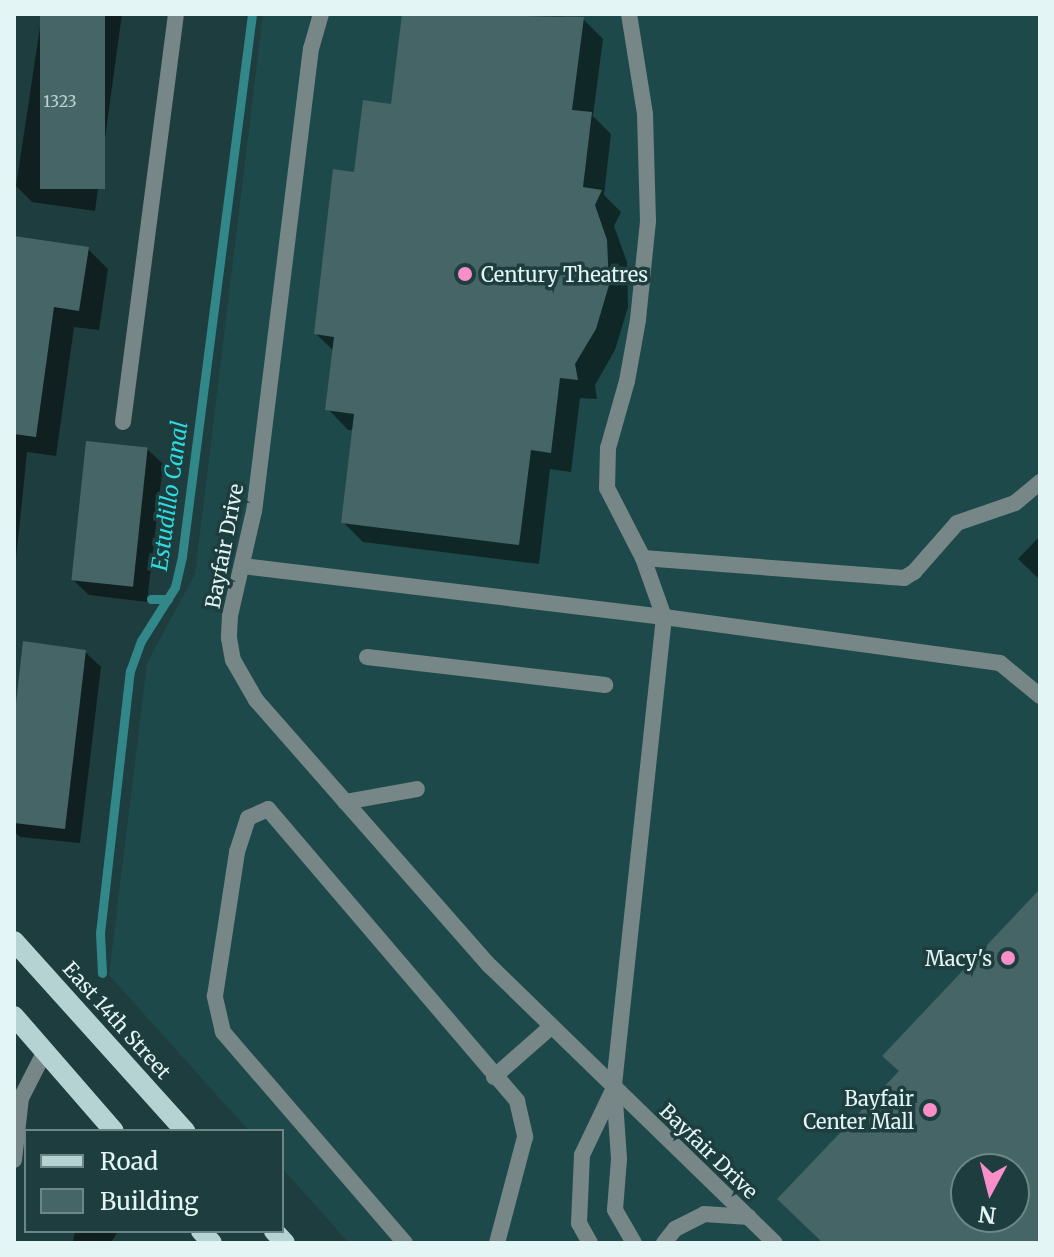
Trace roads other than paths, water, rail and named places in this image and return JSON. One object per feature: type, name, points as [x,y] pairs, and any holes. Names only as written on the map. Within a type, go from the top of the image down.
[{"type":"main road","name":"East 14th Street","points":[[14,941],[183,1129]]},
{"type":"main road","points":[[14,1016],[112,1129]]},
{"type":"lane","points":[[123,422],[176,14]]},
{"type":"lane","name":"Bayfair Drive","points":[[321,14],[311,48],[254,511],[230,616],[229,638],[241,679],[490,966],[775,1243]]},
{"type":"lane","points":[[629,14],[645,114],[648,221],[638,320],[627,381],[608,448],[607,488],[643,558],[664,617],[614,1087],[619,1159],[615,1210],[634,1243]]},
{"type":"lane","points":[[643,558],[904,578],[914,572],[957,523],[1015,503],[1040,482]]},
{"type":"lane","points":[[243,566],[664,617],[1000,663],[1040,696]]},
{"type":"lane","points":[[367,657],[605,685]]},
{"type":"lane","points":[[345,802],[417,789]]},
{"type":"lane","points":[[405,1243],[223,1032],[215,996],[237,852],[248,818],[268,809],[517,1101],[525,1137],[497,1243]]},
{"type":"lane","points":[[494,1077],[551,1027]]},
{"type":"lane","points":[[14,1160],[21,1098],[45,1051]]},
{"type":"lane","points":[[590,1243],[579,1223],[582,1155],[614,1087]]},
{"type":"lane","points":[[664,1243],[675,1229],[704,1214],[749,1217]]},
{"type":"waterway","name":"Estudillo Canal","points":[[102,973],[100,933],[130,671],[141,641],[175,587],[182,556],[252,14]]},
{"type":"waterway","points":[[151,599],[168,599]]},
{"type":"place","name":"Century Theatres","points":[[465,274]]},
{"type":"place","name":"Macy's","points":[[1008,958]]},
{"type":"place","name":"Bayfair Center Mall","points":[[930,1110]]}]
